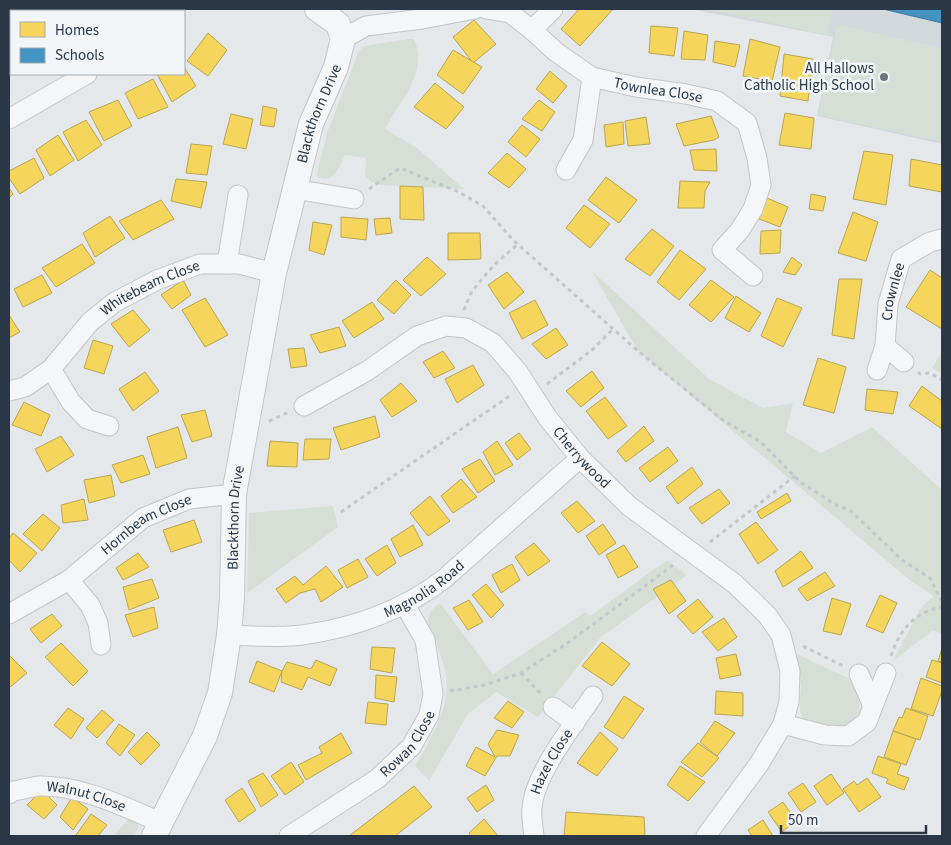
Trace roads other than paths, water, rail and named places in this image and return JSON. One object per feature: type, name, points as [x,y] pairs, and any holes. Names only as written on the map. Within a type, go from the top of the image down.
[{"type":"street","points":[[318,9],[338,24],[343,39],[366,26],[422,19],[475,9]]},
{"type":"street","name":"Townlea Close","points":[[486,9],[510,13],[556,52],[592,77],[636,87],[686,94],[717,101],[747,123],[757,158],[761,185],[753,209],[740,230],[722,250],[753,276]]},
{"type":"street","points":[[532,30],[553,9]]},
{"type":"street","name":"Blackthorn Drive","points":[[158,830],[205,736],[220,693],[229,634],[232,598],[234,494],[274,273],[311,124],[336,67],[343,39]]},
{"type":"street","points":[[9,119],[86,75]]},
{"type":"street","name":"Townlea Close","points":[[566,170],[583,140],[592,77]]},
{"type":"street","points":[[294,189],[354,199]]},
{"type":"street","points":[[227,264],[238,196]]},
{"type":"street","name":"Crownlee","points":[[878,370],[885,346],[888,304],[901,259],[930,242],[942,239]]},
{"type":"street","name":"Whitebeam Close","points":[[9,391],[25,387],[52,370],[90,322],[115,302],[157,280],[200,264],[239,264],[274,273]]},
{"type":"street","name":"Cherrywood","points":[[304,406],[367,371],[417,336],[446,326],[466,328],[493,343],[518,372],[547,417],[580,458],[630,506],[692,554],[735,584],[767,615],[781,635],[790,671],[789,702],[783,724],[759,764],[706,836]]},
{"type":"street","points":[[885,346],[904,362]]},
{"type":"street","points":[[52,370],[71,402],[87,419],[109,426]]},
{"type":"street","name":"Magnolia Road","points":[[229,634],[265,637],[301,635],[345,627],[388,613],[425,593],[444,579],[580,458]]},
{"type":"street","name":"Hornbeam Close","points":[[9,614],[69,580],[143,518],[189,499],[234,494]]},
{"type":"street","points":[[69,580],[90,606],[98,622],[101,645]]},
{"type":"street","name":"Rowan Close","points":[[289,836],[376,779],[411,747],[429,715],[433,694],[426,640],[405,604]]},
{"type":"street","points":[[783,724],[825,735],[848,736],[867,722],[886,673]]},
{"type":"street","points":[[860,674],[873,706]]},
{"type":"street","name":"Hazel Close","points":[[534,836],[532,808],[536,789],[543,771],[593,696]]},
{"type":"street","points":[[553,707],[574,723]]},
{"type":"street","name":"Walnut Close","points":[[9,794],[12,791],[39,786],[81,791],[117,803],[158,830]]},
{"type":"place","name":"All Hallows Catholic High School","points":[[884,77]]}]
